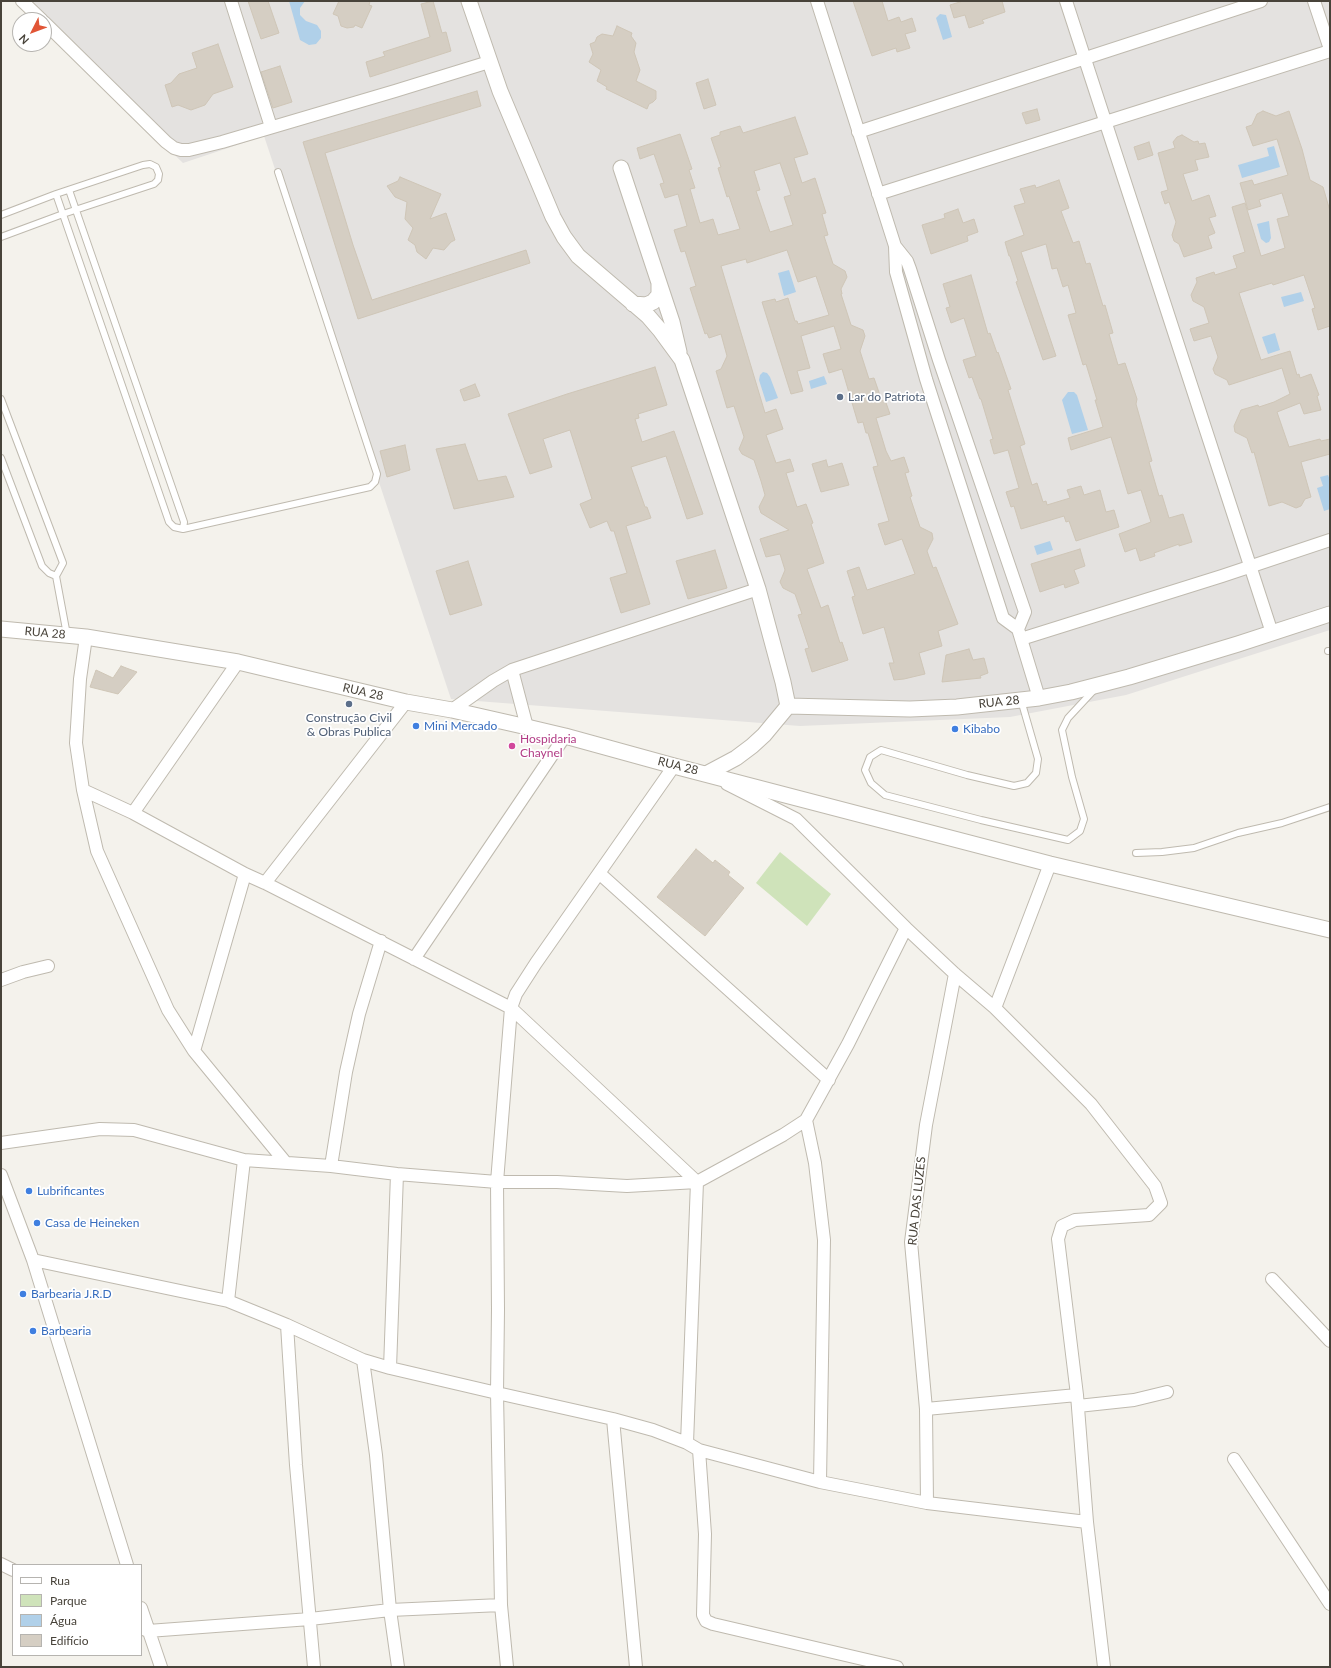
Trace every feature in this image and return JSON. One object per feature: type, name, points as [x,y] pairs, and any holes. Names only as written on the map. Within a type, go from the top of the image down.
[{"type":"street","points":[[22,1],[34,12]]},
{"type":"street","points":[[231,1],[271,127]]},
{"type":"street","points":[[469,1],[490,62],[553,217],[564,238],[578,256],[648,316],[682,360]]},
{"type":"street","points":[[817,1],[895,246],[896,272],[938,416],[1003,618],[1019,634],[1039,698]]},
{"type":"street","points":[[1066,1],[1272,634]]},
{"type":"street","points":[[858,132],[1261,1]]},
{"type":"street","points":[[878,194],[1330,50],[1314,1]]},
{"type":"street","points":[[52,30],[159,135],[174,148],[181,150],[189,150],[271,127],[490,62]]},
{"type":"street","points":[[621,168],[672,322],[682,360],[758,589],[788,706]]},
{"type":"street","points":[[895,246],[907,261],[910,269],[939,360],[1025,612],[1019,634]]},
{"type":"street","points":[[633,304],[646,305],[653,302],[659,295],[659,283]]},
{"type":"street","points":[[1019,634],[1250,567],[1330,540]]},
{"type":"street","points":[[452,710],[493,681],[512,670],[758,589]]},
{"type":"street","name":"RUA 28","points":[[1,629],[86,637],[238,662],[406,702],[452,710],[565,736],[706,774],[736,758],[752,746],[788,706],[910,709],[957,707],[1039,698],[1071,692],[1100,684],[1272,634],[1330,614]]},
{"type":"street","points":[[86,637],[80,679],[76,743],[83,790],[97,851],[168,1010],[194,1050],[286,1163]]},
{"type":"street","points":[[132,813],[238,662]]},
{"type":"street","points":[[512,670],[527,727]]},
{"type":"street","points":[[265,883],[406,702]]},
{"type":"street","points":[[414,959],[565,736]]},
{"type":"street","points":[[507,1667],[501,1605],[497,1394],[497,1182],[511,1008],[516,994],[536,963],[674,766]]},
{"type":"street","points":[[706,774],[1050,864],[1330,930]]},
{"type":"street","points":[[706,774],[796,819],[954,974],[995,1008],[1091,1104],[1155,1186],[1161,1203],[1149,1215],[1075,1220],[1062,1226],[1058,1239],[1077,1400],[1087,1522],[1104,1667]]},
{"type":"street","points":[[83,790],[132,813],[245,874],[511,1008],[696,1182],[687,1443]]},
{"type":"street","points":[[995,1008],[1050,864]]},
{"type":"street","points":[[599,873],[830,1080]]},
{"type":"street","points":[[194,1050],[245,874]]},
{"type":"street","points":[[1,1143],[100,1129],[134,1130],[244,1160],[331,1166],[397,1174],[497,1182],[557,1182],[627,1186],[696,1182],[783,1135],[806,1120],[830,1080],[906,928]]},
{"type":"street","points":[[331,1166],[346,1072],[359,1014],[380,941]]},
{"type":"street","points":[[1,980],[23,972],[48,966]]},
{"type":"street","name":"RUA DAS LUZES","points":[[927,1503],[926,1409],[911,1242],[926,1125],[954,974]]},
{"type":"street","points":[[806,1120],[815,1163],[824,1240],[820,1482]]},
{"type":"street","points":[[228,1301],[244,1160]]},
{"type":"street","points":[[390,1368],[397,1174]]},
{"type":"street","points":[[1,1175],[33,1260],[128,1564]]},
{"type":"street","points":[[33,1260],[228,1301],[287,1325],[363,1360],[497,1394],[613,1419],[653,1430],[687,1443],[699,1450],[820,1482],[927,1503],[1087,1522]]},
{"type":"street","points":[[1272,1279],[1330,1341]]},
{"type":"street","points":[[287,1325],[296,1465],[314,1667]]},
{"type":"street","points":[[363,1360],[376,1455],[390,1610],[398,1667]]},
{"type":"street","points":[[926,1409],[1077,1400],[1134,1400],[1166,1392]]},
{"type":"street","points":[[613,1419],[636,1667]]},
{"type":"street","points":[[699,1450],[705,1534],[703,1615],[706,1620],[713,1624],[897,1667]]},
{"type":"street","points":[[1234,1458],[1330,1604]]},
{"type":"street","points":[[1,1564],[12,1570]]},
{"type":"street","points":[[145,1630],[310,1619],[390,1610],[501,1605]]},
{"type":"street","points":[[142,1614],[145,1630],[161,1667]]},
{"type":"lane","points":[[1,215],[56,194],[143,165],[150,164],[156,167],[159,174],[158,180],[154,184],[63,214],[1,237]]},
{"type":"lane","points":[[56,194],[169,522],[174,527],[183,529],[370,487],[375,482],[377,474],[278,172]]},
{"type":"lane","points":[[69,190],[184,522],[183,529]]},
{"type":"lane","points":[[120,380],[133,376]]},
{"type":"lane","points":[[1,399],[63,562],[56,576],[67,635]]},
{"type":"lane","points":[[1,458],[42,566],[49,573],[56,576]]},
{"type":"lane","points":[[1021,700],[1038,759],[1036,773],[1026,783],[1014,786],[967,775],[880,750],[870,757],[865,770],[871,783],[885,794],[981,820],[1068,840],[1080,831],[1084,819],[1072,776],[1062,730],[1068,718],[1100,684]]},
{"type":"lane","points":[[1136,853],[1162,852],[1194,848],[1238,833],[1282,822],[1330,807]]},
{"type":"green space","points":[[780,852],[831,894],[807,926],[756,883]]},
{"type":"shaded area","name":"Lar do Patriota","points":[[14,1],[1330,1],[1330,630],[1126,695],[1010,717],[800,726],[451,699],[264,136],[183,163],[52,38],[52,12],[25,12]]},
{"type":"water","points":[[289,1],[305,1],[300,8],[300,15],[306,21],[317,25],[321,31],[321,38],[316,44],[309,45],[300,40]]},
{"type":"water","points":[[940,14],[946,15],[952,37],[943,40],[936,18]]},
{"type":"water","points":[[1274,146],[1280,167],[1242,178],[1238,165],[1269,156],[1267,148]]},
{"type":"water","points":[[1269,221],[1271,238],[1269,242],[1266,243],[1261,239],[1257,224]]},
{"type":"water","points":[[789,270],[796,292],[784,296],[778,273]]},
{"type":"water","points":[[1301,292],[1304,301],[1284,307],[1281,297]]},
{"type":"water","points":[[1275,333],[1280,350],[1268,354],[1262,337]]},
{"type":"water","points":[[763,372],[767,373],[770,377],[778,398],[766,402],[759,380],[760,375]]},
{"type":"water","points":[[824,376],[827,384],[811,389],[809,381]]},
{"type":"water","points":[[1068,392],[1074,392],[1077,395],[1088,430],[1072,434],[1062,400]]},
{"type":"water","points":[[1328,475],[1330,480],[1330,509],[1324,511],[1317,488],[1323,486],[1320,477]]},
{"type":"water","points":[[1050,541],[1053,550],[1037,555],[1034,546]]},
{"type":"building","points":[[248,1],[268,1],[279,33],[261,39]]},
{"type":"building","points":[[339,1],[370,1],[369,5],[372,6],[362,28],[355,25],[354,27],[347,28],[341,26],[338,16],[333,14]]},
{"type":"building","points":[[433,1],[442,33],[446,32],[451,51],[370,77],[366,62],[385,56],[383,52],[430,37],[421,4]]},
{"type":"building","points":[[853,1],[882,1],[888,21],[899,17],[901,22],[912,18],[916,31],[905,34],[910,48],[897,52],[896,48],[872,56]]},
{"type":"building","points":[[963,1],[1002,1],[1005,12],[982,20],[984,23],[969,28],[965,15],[954,18],[950,5]]},
{"type":"building","points":[[617,26],[632,33],[631,36],[636,43],[634,52],[640,70],[636,81],[656,91],[656,99],[649,104],[647,109],[606,89],[607,87],[597,81],[601,70],[589,62],[593,54],[590,44],[595,42],[597,37],[602,34],[613,36]]},
{"type":"building","points":[[218,44],[233,87],[213,94],[205,105],[191,110],[178,105],[172,107],[165,85],[171,83],[179,74],[197,68],[192,53]]},
{"type":"building","points":[[280,66],[292,102],[273,108],[261,72]]},
{"type":"building","points":[[708,79],[716,105],[704,109],[696,83]]},
{"type":"building","points":[[477,91],[481,106],[325,153],[353,245],[372,300],[526,250],[530,263],[358,319],[303,142]]},
{"type":"building","points":[[1037,109],[1040,120],[1026,124],[1022,113]]},
{"type":"building","points":[[1263,111],[1276,116],[1289,111],[1302,149],[1310,180],[1323,187],[1330,211],[1330,326],[1318,330],[1312,309],[1315,308],[1304,275],[1273,285],[1272,283],[1239,293],[1261,360],[1290,351],[1297,375],[1299,374],[1300,378],[1311,374],[1319,395],[1317,396],[1321,410],[1304,414],[1300,403],[1277,412],[1289,447],[1320,439],[1321,441],[1330,439],[1330,454],[1301,462],[1311,497],[1305,499],[1301,506],[1296,508],[1282,502],[1269,506],[1254,452],[1252,453],[1247,438],[1235,432],[1234,426],[1241,410],[1258,405],[1259,407],[1290,394],[1282,368],[1229,385],[1227,380],[1215,374],[1213,369],[1218,357],[1211,336],[1194,341],[1190,329],[1209,323],[1204,307],[1193,301],[1191,295],[1197,282],[1196,278],[1214,272],[1215,275],[1237,268],[1233,256],[1245,252],[1232,207],[1245,203],[1261,256],[1285,248],[1277,219],[1289,216],[1282,193],[1259,200],[1261,206],[1248,210],[1240,183],[1252,180],[1254,185],[1288,175],[1277,139],[1253,146],[1246,127],[1252,125],[1257,114]]},
{"type":"building","points":[[795,117],[808,154],[794,158],[802,183],[815,178],[826,213],[822,214],[828,235],[824,236],[833,264],[845,271],[847,277],[841,289],[841,294],[851,325],[863,330],[865,336],[860,351],[869,379],[874,378],[882,401],[885,400],[890,414],[876,418],[886,451],[891,461],[904,457],[909,472],[905,473],[912,496],[910,497],[920,527],[932,533],[933,539],[927,551],[933,568],[936,567],[958,624],[938,631],[942,646],[919,653],[925,674],[894,680],[889,663],[894,663],[884,627],[863,634],[852,597],[855,596],[847,571],[859,567],[867,590],[915,574],[902,539],[885,545],[878,524],[889,521],[873,467],[878,466],[868,433],[866,433],[863,422],[858,423],[842,369],[829,373],[823,354],[841,349],[834,326],[801,336],[810,368],[797,371],[803,391],[791,394],[762,302],[775,299],[776,302],[788,298],[795,321],[797,321],[798,324],[829,315],[816,276],[798,282],[787,250],[747,263],[746,259],[721,266],[765,413],[776,409],[783,429],[766,435],[776,463],[790,459],[794,471],[786,473],[797,507],[806,504],[813,523],[811,524],[824,563],[807,569],[821,608],[828,605],[840,643],[842,642],[848,660],[812,672],[805,649],[809,648],[798,615],[802,614],[795,594],[783,588],[780,582],[785,570],[780,554],[766,557],[760,539],[789,530],[761,513],[759,507],[765,495],[754,460],[742,454],[739,449],[744,437],[734,406],[727,408],[716,371],[721,369],[727,356],[721,334],[709,338],[707,333],[705,334],[690,288],[696,286],[685,251],[681,252],[674,230],[687,226],[678,194],[665,198],[660,184],[664,183],[654,154],[640,159],[637,148],[680,134],[692,169],[689,170],[695,188],[690,189],[700,223],[713,219],[718,235],[740,229],[729,196],[727,197],[718,168],[721,167],[711,138],[720,135],[720,132],[740,126],[743,133]],"holes":[[[780,163],[791,195],[784,197],[793,225],[770,232],[756,191],[760,190],[754,171]]]},
{"type":"building","points":[[1182,135],[1194,142],[1198,141],[1199,144],[1205,143],[1209,157],[1195,160],[1198,170],[1183,174],[1192,201],[1209,195],[1216,216],[1209,218],[1215,233],[1208,236],[1212,248],[1184,257],[1179,244],[1174,241],[1172,235],[1176,222],[1169,202],[1165,204],[1161,192],[1168,190],[1158,153],[1175,148],[1173,142],[1177,137]]},
{"type":"building","points":[[1149,142],[1153,155],[1138,160],[1134,147]]},
{"type":"building","points":[[400,177],[441,194],[430,219],[446,213],[455,240],[451,242],[444,250],[433,248],[426,259],[417,252],[415,245],[408,240],[413,228],[405,219],[407,202],[395,197],[387,186],[398,181]]},
{"type":"building","points":[[1059,180],[1069,208],[1061,211],[1073,243],[1079,241],[1086,264],[1090,263],[1113,333],[1109,334],[1118,365],[1125,363],[1137,399],[1136,404],[1152,461],[1149,462],[1159,496],[1162,495],[1169,518],[1183,514],[1192,542],[1179,546],[1179,544],[1154,553],[1155,556],[1140,561],[1136,548],[1125,552],[1119,534],[1151,522],[1141,490],[1128,494],[1111,437],[1071,450],[1068,438],[1103,427],[1095,400],[1097,400],[1086,364],[1083,365],[1068,315],[1076,313],[1068,285],[1063,287],[1057,268],[1052,269],[1046,244],[1021,252],[1056,356],[1043,360],[1016,282],[1018,281],[1005,242],[1024,235],[1014,206],[1025,203],[1020,189],[1035,185],[1036,188]]},
{"type":"building","points":[[958,209],[963,223],[974,219],[978,232],[967,236],[968,241],[931,254],[922,225],[945,218],[944,214]]},
{"type":"building","points":[[971,275],[988,334],[990,333],[997,353],[998,352],[1011,389],[1008,390],[1025,444],[1020,446],[1032,485],[1037,483],[1043,502],[1046,501],[1047,505],[1070,498],[1067,490],[1081,486],[1084,495],[1100,490],[1106,512],[1114,510],[1119,527],[1076,541],[1069,521],[1066,522],[1064,516],[1021,529],[1014,506],[1011,507],[1006,492],[1019,488],[1008,450],[994,454],[990,440],[993,439],[981,399],[972,377],[969,378],[963,360],[976,356],[964,318],[951,323],[946,308],[950,307],[943,284]]},
{"type":"building","points":[[655,367],[667,405],[638,414],[639,418],[635,419],[642,442],[674,431],[703,514],[687,519],[666,456],[631,467],[645,507],[647,507],[651,518],[626,526],[650,604],[621,613],[610,578],[627,573],[614,531],[611,531],[607,521],[590,528],[580,504],[592,499],[570,430],[543,439],[552,467],[530,474],[508,414]]},
{"type":"building","points":[[475,384],[480,396],[464,401],[460,390]]},
{"type":"building","points":[[465,444],[478,481],[506,476],[514,497],[454,509],[436,449]]},
{"type":"building","points":[[405,445],[410,470],[387,477],[380,451]]},
{"type":"building","points":[[826,460],[828,467],[842,463],[849,485],[821,492],[812,464]]},
{"type":"building","points":[[1080,549],[1085,566],[1074,570],[1079,583],[1065,588],[1064,584],[1040,592],[1031,564]]},
{"type":"building","points":[[715,550],[727,588],[688,599],[676,561]]},
{"type":"building","points":[[468,561],[482,605],[450,615],[436,571]]},
{"type":"building","points":[[969,649],[973,660],[984,658],[988,673],[980,676],[981,678],[942,682],[946,655]]},
{"type":"building","points":[[121,666],[137,672],[118,694],[90,687],[96,670],[113,678]]},
{"type":"building","points":[[696,849],[713,863],[715,860],[730,872],[728,875],[744,888],[705,936],[657,897]]},
{"type":"place","name":"Lar do Patriota","points":[[840,397]]},
{"type":"place","name":"Construção Civil & Obras Publica","points":[[349,704]]},
{"type":"place","name":"Mini Mercado","points":[[416,726]]},
{"type":"place","name":"Kibabo","points":[[955,729]]},
{"type":"place","name":"Hospidaria Chaynel","points":[[512,746]]},
{"type":"place","name":"Lubrificantes","points":[[29,1191]]},
{"type":"place","name":"Casa de Heineken","points":[[37,1223]]},
{"type":"place","name":"Barbearia J.R.D","points":[[23,1294]]},
{"type":"place","name":"Barbearia","points":[[33,1331]]}]
